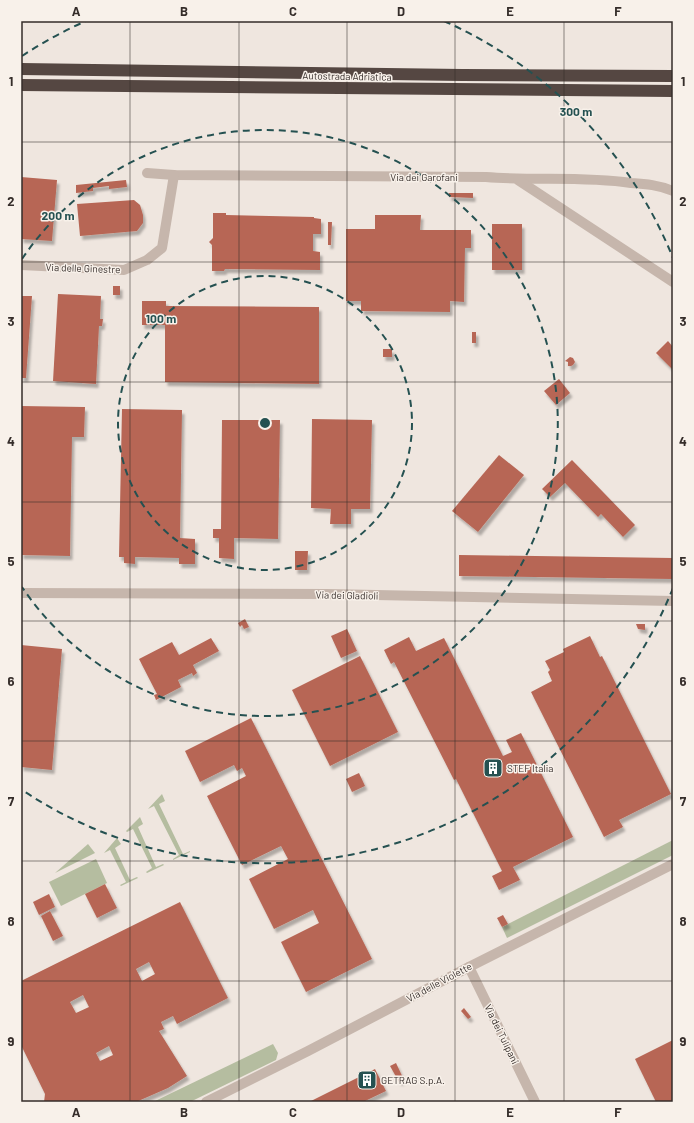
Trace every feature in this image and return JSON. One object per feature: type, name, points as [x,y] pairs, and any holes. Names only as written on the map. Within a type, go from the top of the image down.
[{"type":"highway","name":"Autostrada Adriatica","points":[[21,69],[673,76]]},
{"type":"highway","name":"Autostrada Adriatica","points":[[21,85],[673,91]]},
{"type":"street","name":"Via dei Garofani","points":[[147,173],[174,175],[486,177],[518,180],[604,179],[662,187],[673,191]]},
{"type":"street","name":"Via delle Ginestre","points":[[21,265],[124,270],[148,260],[162,248],[174,175]]},
{"type":"street","points":[[518,180],[673,282]]},
{"type":"street","name":"Via dei Gladioli","points":[[21,593],[327,594],[673,602]]},
{"type":"street","name":"Via delle Violette","points":[[206,1102],[673,864]]},
{"type":"street","name":"Via dei Tulipani","points":[[469,967],[535,1102]]},
{"type":"green space","points":[[162,794],[165,801],[159,804],[183,854],[190,851],[173,860],[179,855],[154,806],[148,809]]},
{"type":"green space","points":[[140,817],[143,824],[138,827],[156,867],[163,864],[164,865],[147,873],[146,872],[152,868],[133,829],[127,832],[126,831]]},
{"type":"green space","points":[[117,838],[121,844],[115,848],[130,880],[137,877],[138,878],[121,886],[120,885],[126,882],[110,850],[104,853]]},
{"type":"green space","points":[[673,840],[673,855],[507,938],[502,927]]},
{"type":"green space","points":[[88,844],[95,853],[55,873]]},
{"type":"green space","points":[[96,859],[107,883],[61,906],[49,882]]},
{"type":"green space","points":[[273,1044],[278,1053],[276,1060],[190,1102],[153,1102]]},
{"type":"building","points":[[21,177],[57,180],[52,241],[21,239]]},
{"type":"building","points":[[126,180],[127,187],[109,189],[109,186],[93,188],[93,191],[76,193],[76,185]]},
{"type":"building","points":[[449,193],[473,193],[473,198],[449,197]]},
{"type":"building","points":[[134,200],[140,205],[143,215],[143,223],[137,231],[80,236],[77,204]]},
{"type":"building","points":[[213,213],[226,213],[226,215],[314,217],[321,219],[321,234],[313,234],[313,251],[320,252],[320,270],[225,269],[224,271],[212,271],[212,245],[209,242],[213,238]]},
{"type":"building","points":[[375,215],[421,215],[420,230],[471,230],[471,248],[465,248],[464,302],[450,301],[450,312],[361,311],[361,301],[346,301],[346,229],[375,229]]},
{"type":"building","points":[[328,222],[332,222],[331,245],[328,245]]},
{"type":"building","points":[[492,224],[522,224],[522,270],[492,270]]},
{"type":"building","points":[[113,286],[120,286],[120,295],[113,295]]},
{"type":"building","points":[[58,294],[101,296],[100,319],[103,319],[102,326],[99,326],[96,384],[53,381]]},
{"type":"building","points":[[21,296],[32,296],[26,378],[21,378]]},
{"type":"building","points":[[142,301],[166,301],[166,306],[319,307],[319,384],[165,382],[165,325],[142,325]]},
{"type":"building","points":[[472,332],[476,332],[476,343],[472,343]]},
{"type":"building","points":[[668,341],[673,347],[673,370],[656,353]]},
{"type":"building","points":[[383,349],[392,349],[392,357],[383,357]]},
{"type":"building","points":[[570,357],[573,358],[575,362],[573,365],[568,366],[568,362],[565,361]]},
{"type":"building","points":[[559,379],[570,393],[556,405],[544,391]]},
{"type":"building","points":[[21,406],[85,407],[84,437],[72,437],[70,556],[21,555]]},
{"type":"building","points":[[122,409],[182,410],[180,538],[195,539],[195,564],[179,564],[179,558],[135,557],[135,564],[124,563],[124,557],[119,557]]},
{"type":"building","points":[[312,419],[372,420],[370,509],[351,509],[351,524],[330,524],[331,509],[311,508]]},
{"type":"building","points":[[222,420],[280,420],[278,539],[234,538],[234,559],[219,558],[219,538],[213,538],[213,529],[221,529]]},
{"type":"building","points":[[499,455],[524,475],[478,532],[452,511]]},
{"type":"building","points":[[572,460],[635,525],[623,537],[601,514],[598,517],[565,483],[550,497],[542,489]]},
{"type":"building","points":[[295,551],[308,551],[307,570],[295,570]]},
{"type":"building","points":[[459,555],[673,558],[673,579],[459,576]]},
{"type":"building","points":[[245,619],[249,627],[244,629],[242,625],[240,627],[238,623]]},
{"type":"building","points":[[636,624],[645,624],[645,630],[638,629]]},
{"type":"building","points":[[347,629],[357,651],[341,658],[331,636]]},
{"type":"building","points":[[590,636],[600,657],[602,656],[671,794],[619,820],[623,827],[604,837],[531,692],[552,681],[548,672],[550,670],[545,661],[564,652],[563,649]]},
{"type":"building","name":"STEF Italia","points":[[409,637],[416,651],[444,638],[503,756],[512,752],[506,740],[521,733],[573,837],[513,867],[520,880],[499,890],[492,876],[502,871],[456,779],[454,780],[394,662],[391,664],[384,650]]},
{"type":"building","points":[[211,638],[219,651],[193,665],[197,673],[193,676],[192,673],[178,680],[181,687],[156,700],[154,695],[157,694],[139,659],[172,642],[179,655]]},
{"type":"building","points":[[21,645],[62,649],[52,770],[21,767]]},
{"type":"building","points":[[360,656],[398,732],[330,766],[292,690]]},
{"type":"building","points":[[251,718],[372,959],[306,992],[281,942],[319,923],[313,910],[274,929],[249,879],[288,859],[281,846],[242,865],[207,796],[246,776],[242,768],[237,771],[234,765],[200,782],[185,751]]},
{"type":"building","points":[[359,773],[365,786],[352,792],[346,779]]},
{"type":"building","points":[[105,884],[117,908],[97,918],[85,894]]},
{"type":"building","points":[[49,894],[55,907],[39,915],[33,902]]},
{"type":"building","points":[[180,902],[228,998],[177,1024],[173,1016],[161,1022],[164,1029],[159,1031],[187,1076],[168,1088],[136,1102],[44,1102],[45,1094],[21,1045],[21,981]],"holes":[[[149,962],[155,974],[142,981],[136,969]],[[83,995],[89,1007],[76,1013],[70,1002]],[[109,1046],[113,1055],[100,1061],[96,1053]]]},
{"type":"building","points":[[50,911],[63,936],[53,941],[41,916]]},
{"type":"building","points":[[503,915],[508,924],[502,927],[497,918]]},
{"type":"building","points":[[464,1008],[471,1017],[468,1019],[461,1011]]},
{"type":"building","points":[[673,1040],[673,1102],[656,1102],[635,1059]]},
{"type":"building","points":[[396,1063],[404,1080],[399,1082],[390,1066]]},
{"type":"building","name":"GETRAG S.p.A.","points":[[375,1069],[386,1091],[363,1102],[309,1102]]},
{"type":"place","name":"STEF Italia","points":[[493,768]]},
{"type":"place","name":"GETRAG S.p.A.","points":[[367,1080]]}]
